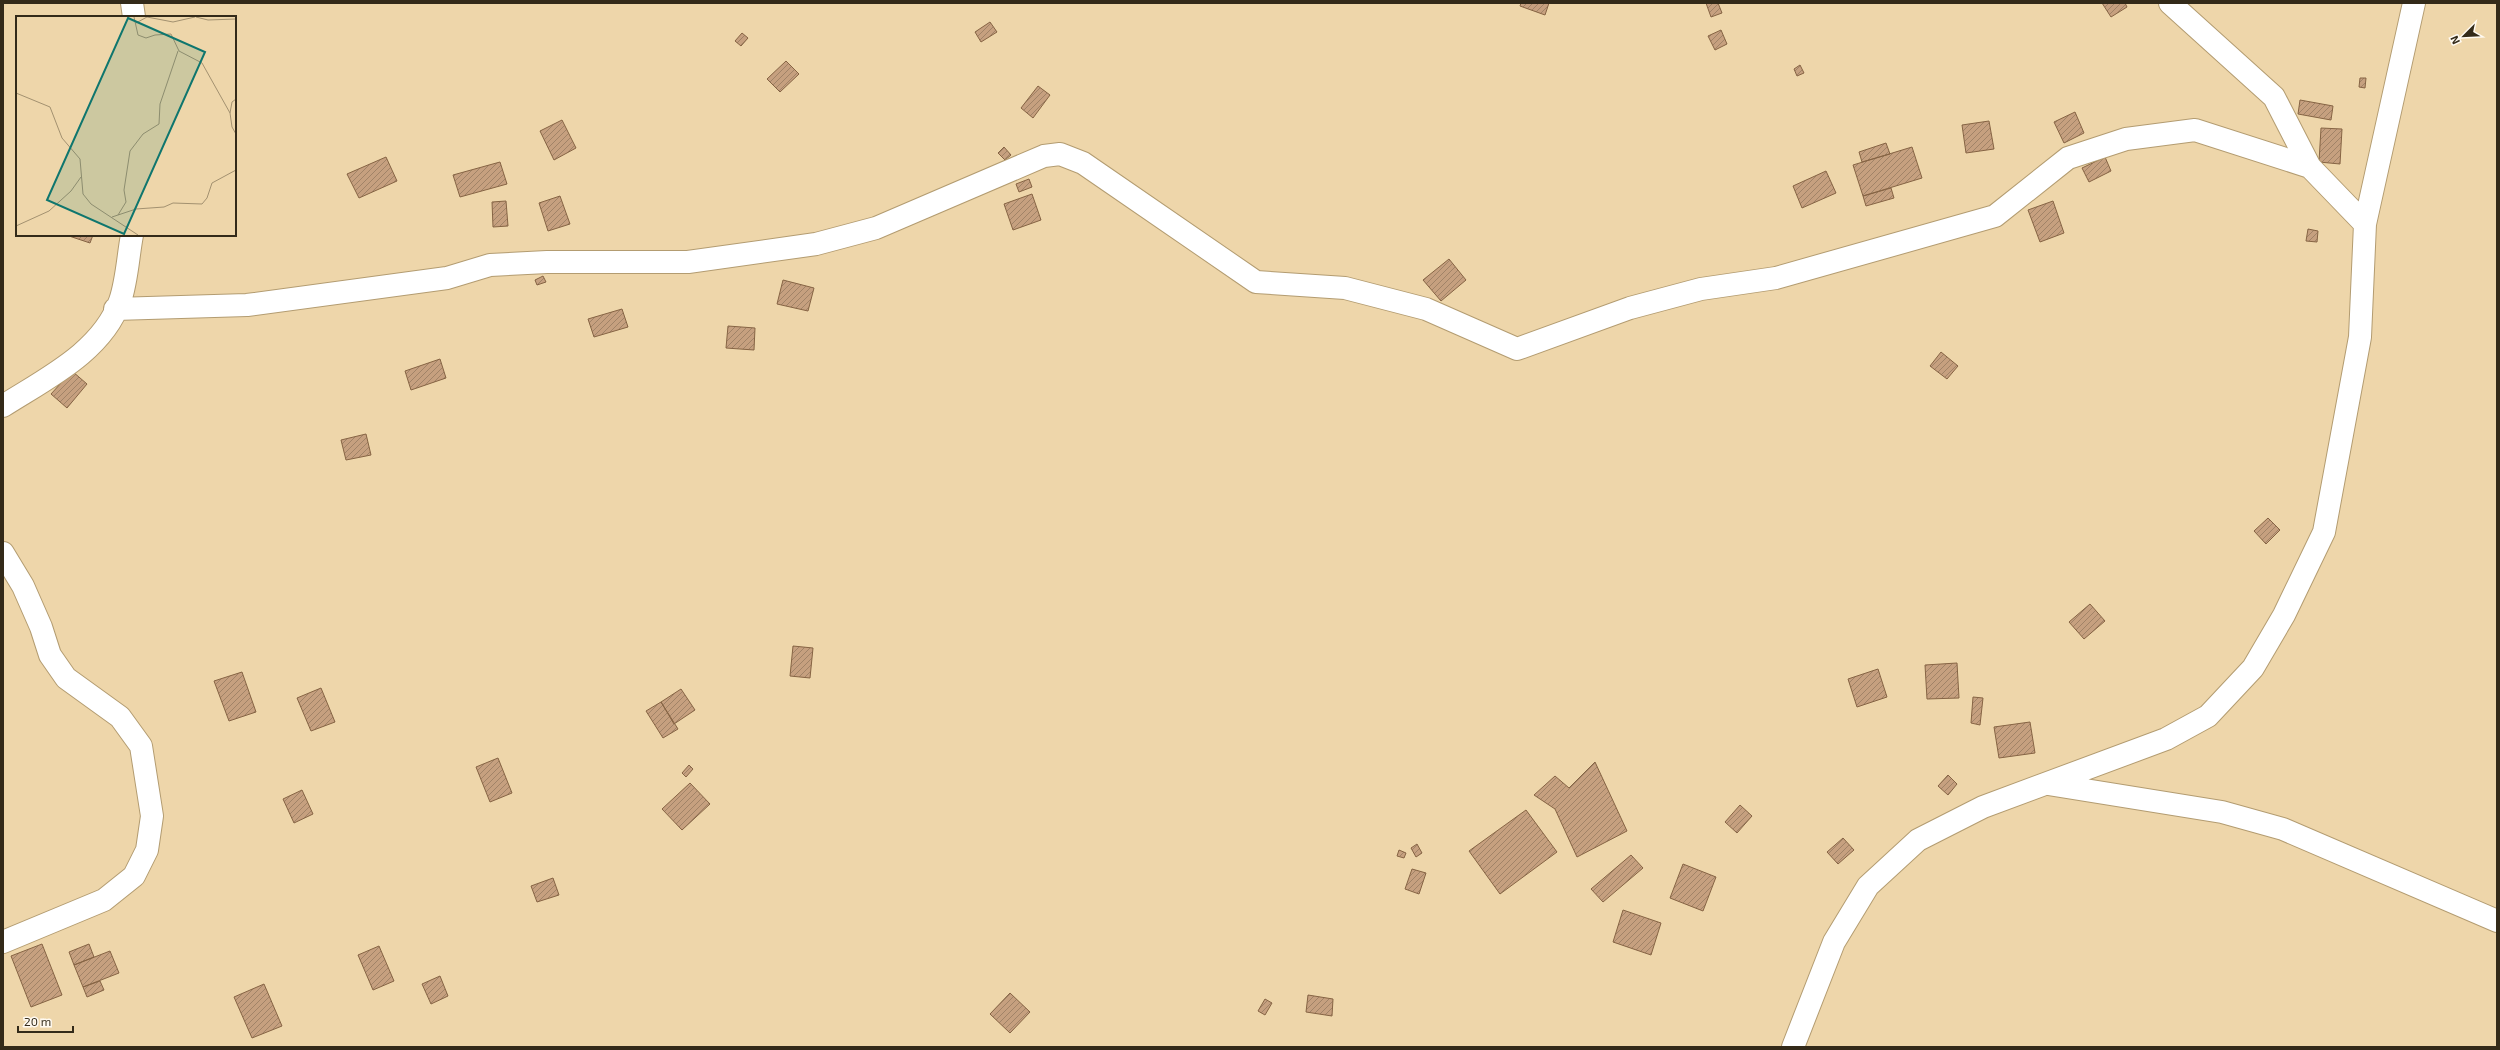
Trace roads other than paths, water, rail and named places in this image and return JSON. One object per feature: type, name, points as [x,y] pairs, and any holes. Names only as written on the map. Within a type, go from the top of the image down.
[{"type":"street","points":[[132,3],[134,16]]},
{"type":"street","points":[[2170,3],[2274,97],[2310,167],[2365,224]]},
{"type":"street","points":[[1793,1047],[1834,942],[1868,886],[1918,840],[1983,807],[2166,739],[2208,716],[2253,668],[2284,614],[2324,532],[2360,337],[2365,224],[2414,3]]},
{"type":"street","points":[[116,309],[247,305],[447,278],[490,265],[547,262],[688,262],[816,244],[876,228],[1037,159],[1060,154],[1083,163],[1256,282],[1345,288],[1426,309],[1517,349],[1630,308],[1701,289],[1776,278],[1995,216],[2068,158],[2126,139],[2195,130],[2310,167]]},
{"type":"street","points":[[3,406],[79,356],[107,326],[120,302],[132,236]]},
{"type":"street","points":[[3,553],[23,586],[41,627],[50,654],[66,678],[120,717],[141,746],[152,816],[147,850],[134,876],[104,900],[8,936]]},
{"type":"street","points":[[2047,784],[2222,812],[2282,829],[2497,921]]}]
